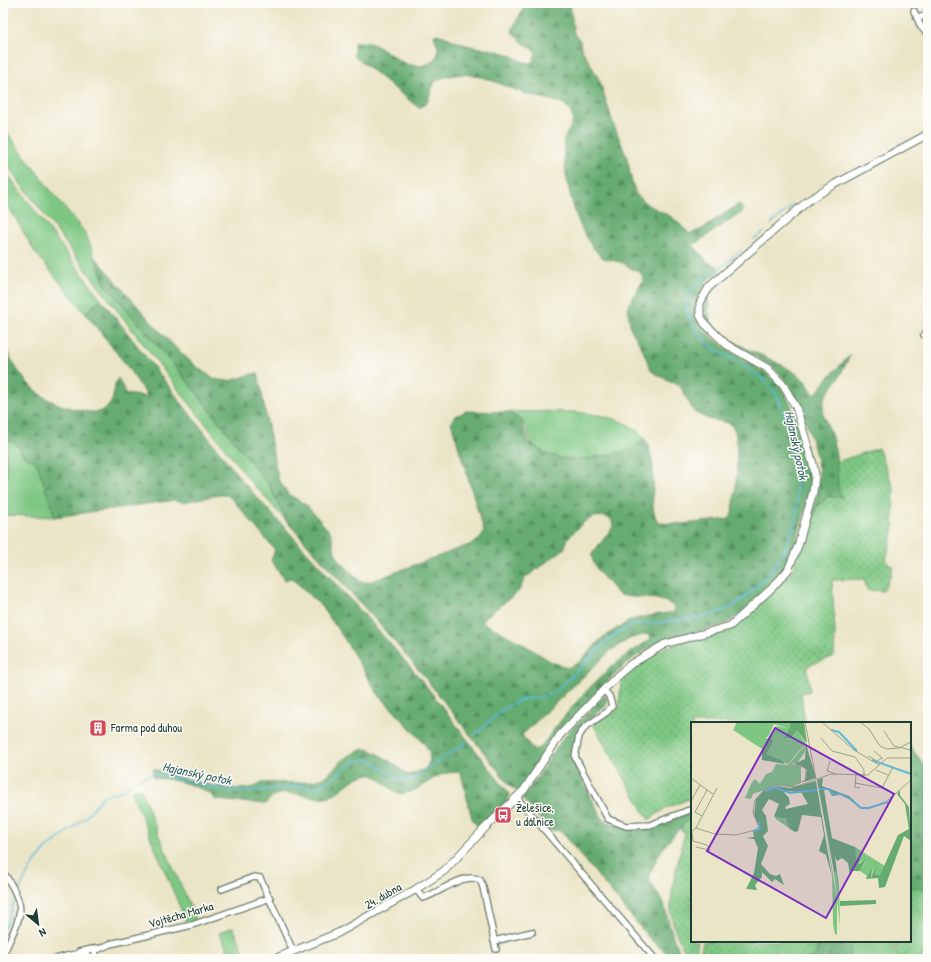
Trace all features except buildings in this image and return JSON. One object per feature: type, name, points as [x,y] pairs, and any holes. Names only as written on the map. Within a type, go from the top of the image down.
[{"type":"main road","name":"24. dubna","points":[[274,959],[338,933],[416,889],[444,871],[486,826],[517,798],[531,781],[560,735],[631,664],[653,650],[675,640],[723,629],[736,622],[781,578],[790,566],[798,546],[813,492],[815,475],[799,416],[788,392],[767,368],[728,344],[708,327],[700,311],[700,303],[709,287],[809,200],[928,134]]},
{"type":"street","points":[[914,11],[921,28],[928,34]]},
{"type":"street","points":[[921,17],[928,15]]},
{"type":"street","points":[[604,690],[609,696],[612,706],[607,712],[585,727],[579,736],[575,757],[608,820],[626,826],[650,825],[691,808]]},
{"type":"street","points":[[517,798],[655,959]]},
{"type":"street","points":[[3,872],[16,894],[21,909],[17,924],[3,955]]},
{"type":"street","name":"Vojtěcha Marka","points":[[222,889],[257,877],[262,882],[270,898],[293,951]]},
{"type":"street","points":[[416,889],[423,898],[460,881],[474,878],[480,880],[496,949]]},
{"type":"street","name":"Vojtěcha Marka","points":[[56,959],[198,923],[270,898]]},
{"type":"street","points":[[494,941],[532,932]]},
{"type":"street","points":[[96,959],[95,950],[97,948]]},
{"type":"street","points":[[77,953],[91,956],[96,959]]},
{"type":"green space","points":[[525,3],[570,3],[574,34],[580,40],[581,48],[599,79],[613,123],[627,158],[636,194],[648,205],[672,217],[690,234],[702,229],[739,204],[744,211],[693,245],[708,262],[717,266],[719,271],[705,282],[706,284],[696,302],[696,315],[703,327],[714,339],[759,368],[781,387],[791,405],[805,444],[810,467],[811,484],[799,531],[789,560],[769,587],[748,607],[729,622],[713,628],[678,636],[661,642],[643,651],[627,663],[560,730],[518,791],[511,787],[423,675],[288,523],[270,487],[188,382],[105,284],[97,259],[156,327],[191,362],[206,374],[224,381],[234,380],[258,373],[278,479],[288,494],[306,505],[331,533],[335,552],[340,561],[361,582],[369,582],[474,543],[481,538],[484,531],[451,422],[454,417],[466,411],[507,412],[522,422],[529,442],[545,453],[564,459],[584,459],[629,451],[638,445],[644,437],[652,459],[653,504],[659,523],[683,524],[729,519],[732,514],[735,491],[737,448],[735,431],[729,423],[708,419],[694,412],[680,386],[654,373],[650,368],[642,348],[631,329],[628,313],[629,304],[643,281],[642,275],[638,270],[632,269],[623,263],[602,257],[593,248],[586,237],[574,210],[567,181],[564,147],[564,140],[573,120],[570,110],[563,103],[524,93],[491,80],[470,75],[448,76],[435,81],[427,103],[419,108],[354,56],[354,42],[365,42],[379,47],[406,64],[421,66],[430,63],[437,56],[438,48],[434,35],[437,34],[469,46],[505,53],[524,62],[530,63],[533,62],[536,52],[512,32]],"holes":[[[604,516],[612,520],[613,527],[592,554],[592,559],[597,569],[620,595],[663,601],[675,608],[674,612],[631,620],[603,637],[578,663],[567,668],[550,661],[520,642],[482,622],[484,618],[519,591],[525,578],[564,549],[568,538],[584,522],[593,517]],[[646,634],[651,635],[649,640],[621,659],[598,679],[568,712],[540,748],[533,750],[522,735],[610,651],[629,639]]]},
{"type":"green space","points":[[3,127],[48,187],[86,234],[105,284],[188,382],[270,487],[288,523],[253,484],[185,398],[3,160]]},
{"type":"green space","points":[[3,168],[101,299],[85,313],[35,252],[3,197]]},
{"type":"green space","points":[[708,296],[710,318],[716,328],[738,344],[792,371],[804,380],[815,395],[827,379],[851,354],[838,379],[824,398],[823,414],[832,437],[836,455],[839,492],[842,497],[825,499],[817,507],[806,543],[802,547],[815,505],[819,479],[817,459],[805,420],[792,390],[779,373],[760,359],[724,338],[714,329],[707,319],[705,308]]},
{"type":"green space","points":[[101,299],[243,482],[420,678],[510,795],[508,800],[500,808],[478,827],[472,819],[461,773],[452,772],[438,776],[419,788],[405,793],[396,792],[372,775],[365,775],[353,780],[337,792],[326,797],[285,793],[277,794],[266,804],[216,800],[204,791],[188,784],[169,779],[153,778],[153,769],[209,785],[240,789],[253,788],[261,783],[309,782],[323,778],[346,758],[363,749],[370,750],[382,756],[408,775],[423,770],[427,767],[430,760],[429,751],[424,743],[377,693],[345,640],[323,608],[293,579],[290,578],[285,580],[271,561],[275,550],[233,500],[227,495],[217,495],[184,502],[175,500],[55,517],[38,466],[35,461],[23,456],[17,445],[10,441],[6,441],[6,480],[3,482],[3,343],[18,370],[34,389],[44,397],[69,408],[88,412],[102,411],[108,407],[112,401],[115,384],[118,378],[126,394],[148,397],[124,362],[85,313]]},
{"type":"green space","points":[[560,411],[598,415],[616,420],[631,427],[644,437],[634,448],[620,454],[586,459],[563,458],[545,453],[534,446],[523,422],[507,412]]},
{"type":"green space","points":[[6,441],[15,443],[19,447],[23,456],[36,461],[55,517],[3,515],[3,482],[6,480]]},
{"type":"green space","points":[[878,448],[894,488],[893,524],[895,524],[886,560],[889,565],[894,566],[887,584],[883,591],[867,590],[864,579],[832,580],[835,631],[834,656],[807,666],[810,691],[801,693],[805,722],[691,722],[691,798],[666,808],[649,820],[592,723],[619,709],[621,678],[645,659],[666,647],[688,640],[724,633],[738,626],[774,591],[791,572],[802,547],[806,543],[817,507],[828,497],[842,497],[839,492],[836,462]]},
{"type":"green space","points":[[605,695],[607,701],[606,706],[582,726],[576,736],[571,759],[603,820],[629,830],[646,829],[691,812],[691,818],[671,838],[655,862],[649,880],[664,904],[674,940],[683,959],[673,959],[649,938],[560,830],[550,831],[522,798],[534,783],[563,738]]},
{"type":"green space","points":[[911,747],[928,770],[928,890],[911,887]]},
{"type":"green space","points":[[137,788],[141,789],[156,829],[196,919],[187,924],[131,791]]},
{"type":"green space","points":[[691,818],[691,942],[698,942],[695,959],[688,959],[675,930],[671,910],[671,899],[675,876],[685,832],[681,831],[682,826]]},
{"type":"green space","points":[[911,887],[928,890],[928,959],[897,959],[896,942],[911,942]]},
{"type":"green space","points":[[233,927],[245,954],[232,959],[219,933]]},
{"type":"green space","points":[[703,942],[826,942],[817,948],[815,956],[806,959],[699,959]]},
{"type":"green space","points":[[825,942],[852,942],[849,959],[806,959]]},
{"type":"green space","points":[[852,942],[894,942],[895,959],[849,959]]},
{"type":"waterway","name":"Hajanský potok","points":[[771,224],[793,205]]},
{"type":"waterway","name":"Hajanský potok","points":[[754,239],[764,232]]},
{"type":"waterway","name":"Hajanský potok","points":[[475,735],[510,705],[521,700],[551,694],[573,675],[608,640],[628,627],[637,624],[706,616],[721,612],[736,604],[762,581],[783,552],[790,537],[797,510],[793,455],[785,416],[774,391],[767,383],[751,370],[715,349],[702,338],[690,320],[686,306],[689,293],[692,289],[741,250]]},
{"type":"waterway","name":"Hajanský potok","points":[[19,890],[32,866],[48,847],[85,818],[103,796],[121,791],[135,781],[154,773],[219,789],[249,792],[292,786],[318,787],[331,780],[351,763],[365,759],[373,761],[395,777],[402,780],[410,780],[467,742]]},
{"type":"waterway","name":"Hajanský potok","points":[[5,927],[15,899]]},
{"type":"place","name":"Farma pod duhou","points":[[98,728]]},
{"type":"place","name":"Želešice, u dálnice","points":[[503,815]]}]
